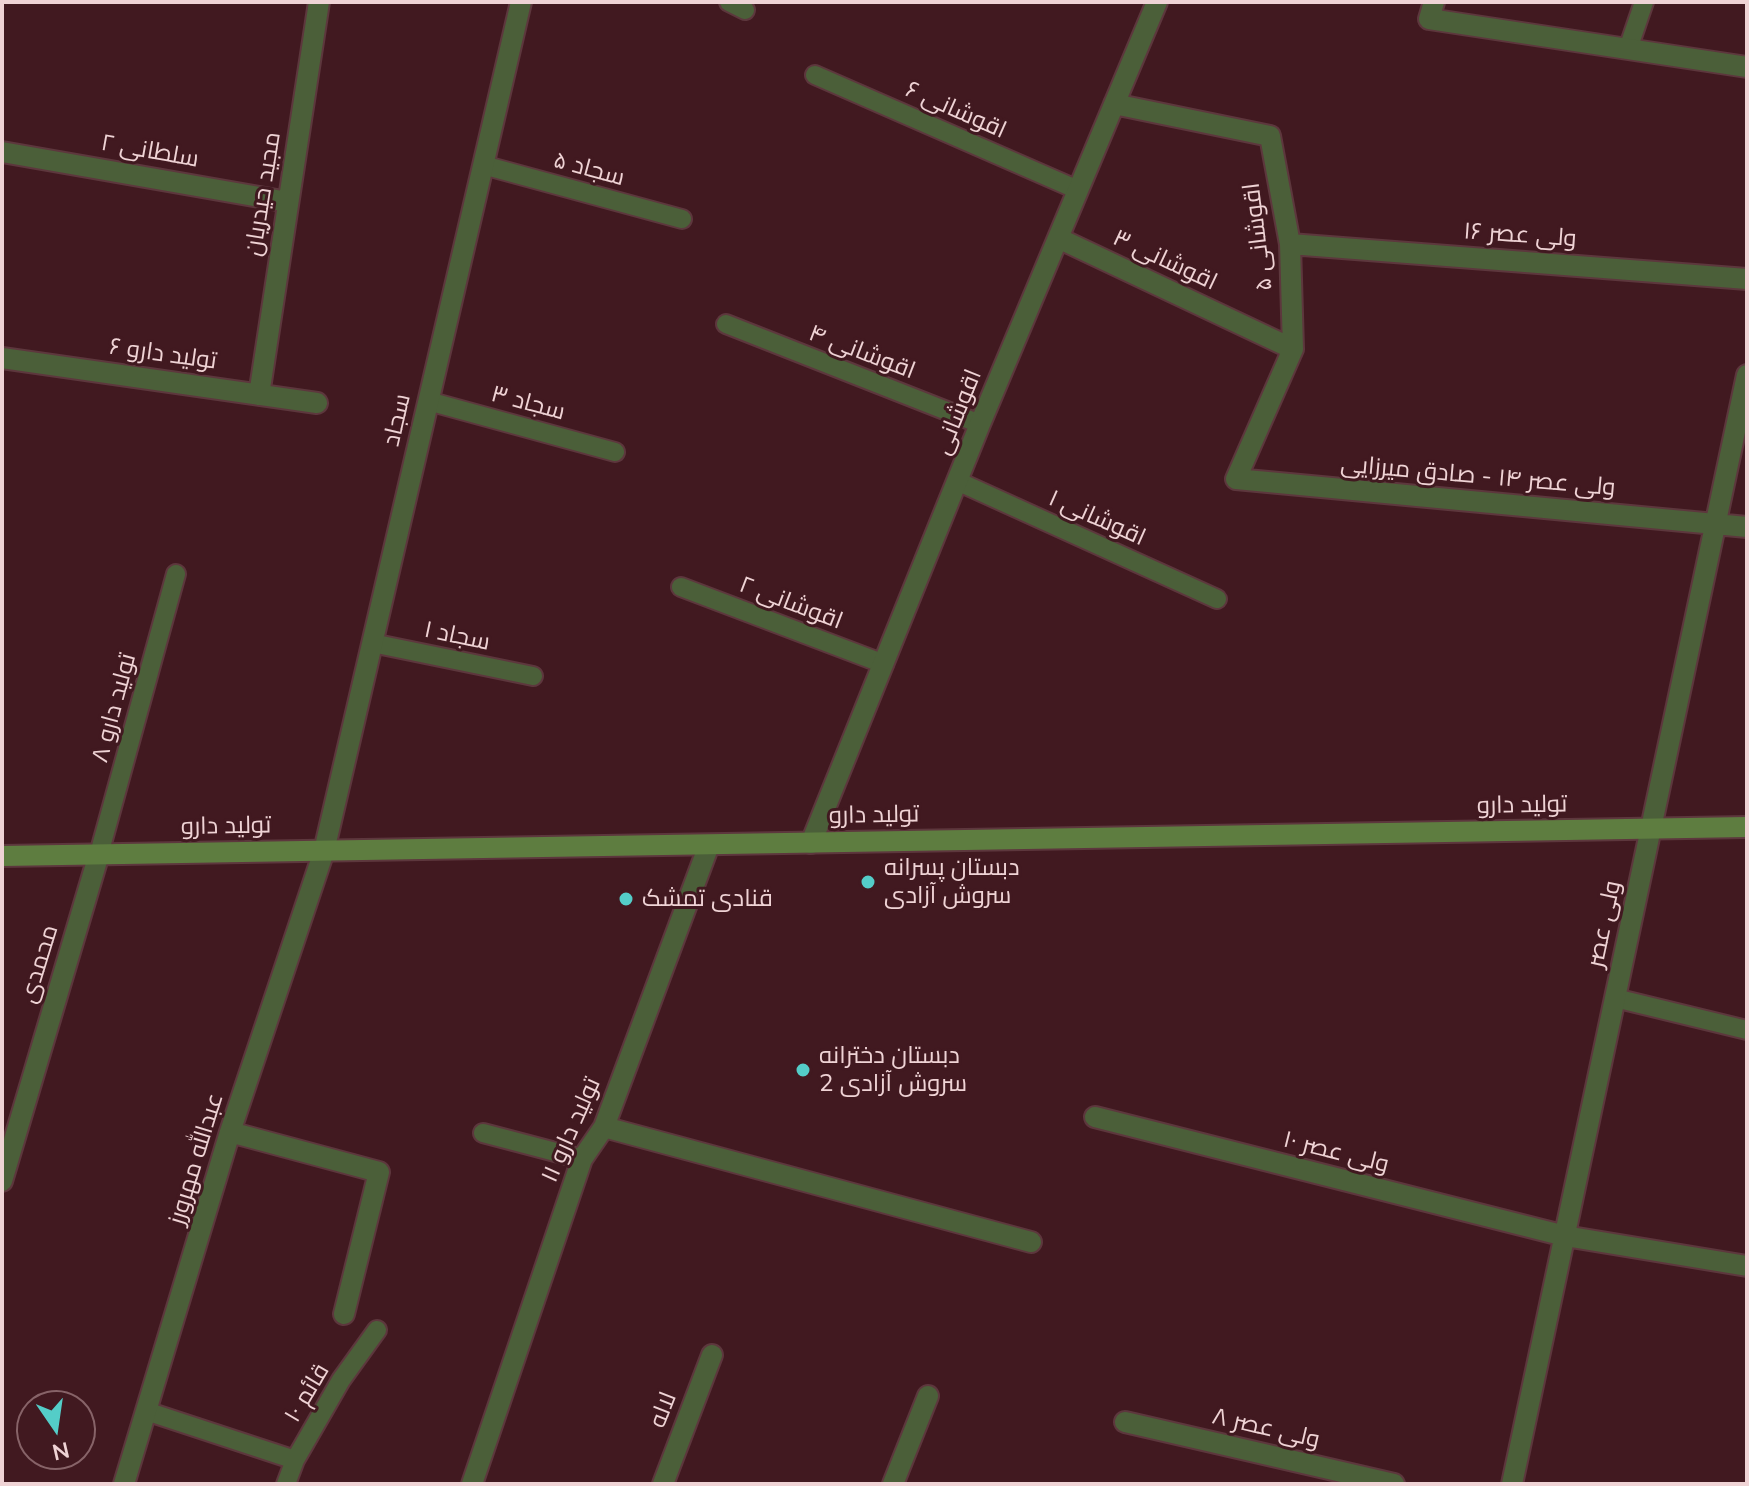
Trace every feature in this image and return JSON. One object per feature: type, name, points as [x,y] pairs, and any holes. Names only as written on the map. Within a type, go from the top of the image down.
[{"type":"street","name":"مجید حیدریان","points":[[259,395],[319,2]]},
{"type":"street","name":"سجاد","points":[[324,851],[521,2]]},
{"type":"street","name":"اقوشانی","points":[[811,843],[980,424],[1157,2]]},
{"type":"street","points":[[1434,2],[1429,19],[1747,67]]},
{"type":"street","name":"اقوشانی ۵","points":[[1114,104],[1270,136],[1290,244],[1293,349],[1236,479]]},
{"type":"street","name":"۲ سلطانی","points":[[2,152],[288,202]]},
{"type":"street","name":"اقوشانی ۳","points":[[1058,238],[1293,349]]},
{"type":"street","name":"ولی عصر ۱۶","points":[[1290,244],[1747,279]]},
{"type":"street","name":"تولید دارو ۶","points":[[2,358],[317,403]]},
{"type":"street","name":"ولی عصر","points":[[1512,1484],[1747,375]]},
{"type":"street","name":"ولی عصر ۱۴ - صادق میرزایی","points":[[1236,479],[1747,527]]},
{"type":"street","name":"تولید دارو","points":[[2,856],[1747,827]]},
{"type":"street","name":"تولید دارو ۱۱","points":[[472,1484],[582,1159],[604,1127],[709,845]]},
{"type":"street","name":"عبدالله مهرورز","points":[[124,1484],[230,1132],[324,851]]},
{"type":"street","name":"محمدی","points":[[2,1181],[99,854]]},
{"type":"street","name":"ولی عصر ۱۰","points":[[1095,1117],[1565,1236],[1747,1266]]},
{"type":"street","points":[[604,1127],[1031,1242]]},
{"type":"street","points":[[230,1132],[379,1172],[344,1314]]},
{"type":"street","name":"لاله","points":[[663,1484],[712,1355]]},
{"type":"street","points":[[893,1484],[928,1396]]},
{"type":"street","name":"ولی عصر ۸","points":[[1125,1422],[1394,1484]]},
{"type":"lane","points":[[1628,49],[1644,2]]},
{"type":"lane","name":"اقوشانی ۶","points":[[815,75],[1078,190]]},
{"type":"lane","name":"سجاد ۵","points":[[483,165],[682,219]]},
{"type":"lane","name":"اقوشانی ۴","points":[[726,324],[980,424]]},
{"type":"lane","name":"سجاد ۳","points":[[428,401],[615,452]]},
{"type":"lane","name":"اقوشانی ۱","points":[[957,481],[1217,599]]},
{"type":"lane","name":"تولید دارو ۸","points":[[99,854],[176,574]]},
{"type":"lane","name":"اقوشانی ۲","points":[[681,587],[884,664]]},
{"type":"lane","name":"سجاد ۱","points":[[372,643],[533,676]]},
{"type":"lane","points":[[1615,998],[1747,1030]]},
{"type":"lane","points":[[483,1133],[582,1159]]},
{"type":"lane","name":"قائم ۱۰","points":[[286,1484],[295,1460],[341,1380],[377,1330]]},
{"type":"lane","points":[[146,1411],[295,1460]]},
{"type":"place","name":"دبستان پسرانه سروش آزادی","points":[[868,882]]},
{"type":"place","name":"قنادی تمشک","points":[[626,899]]},
{"type":"place","name":"دبستان دخترانه سروش آزادی 2","points":[[803,1070]]}]
